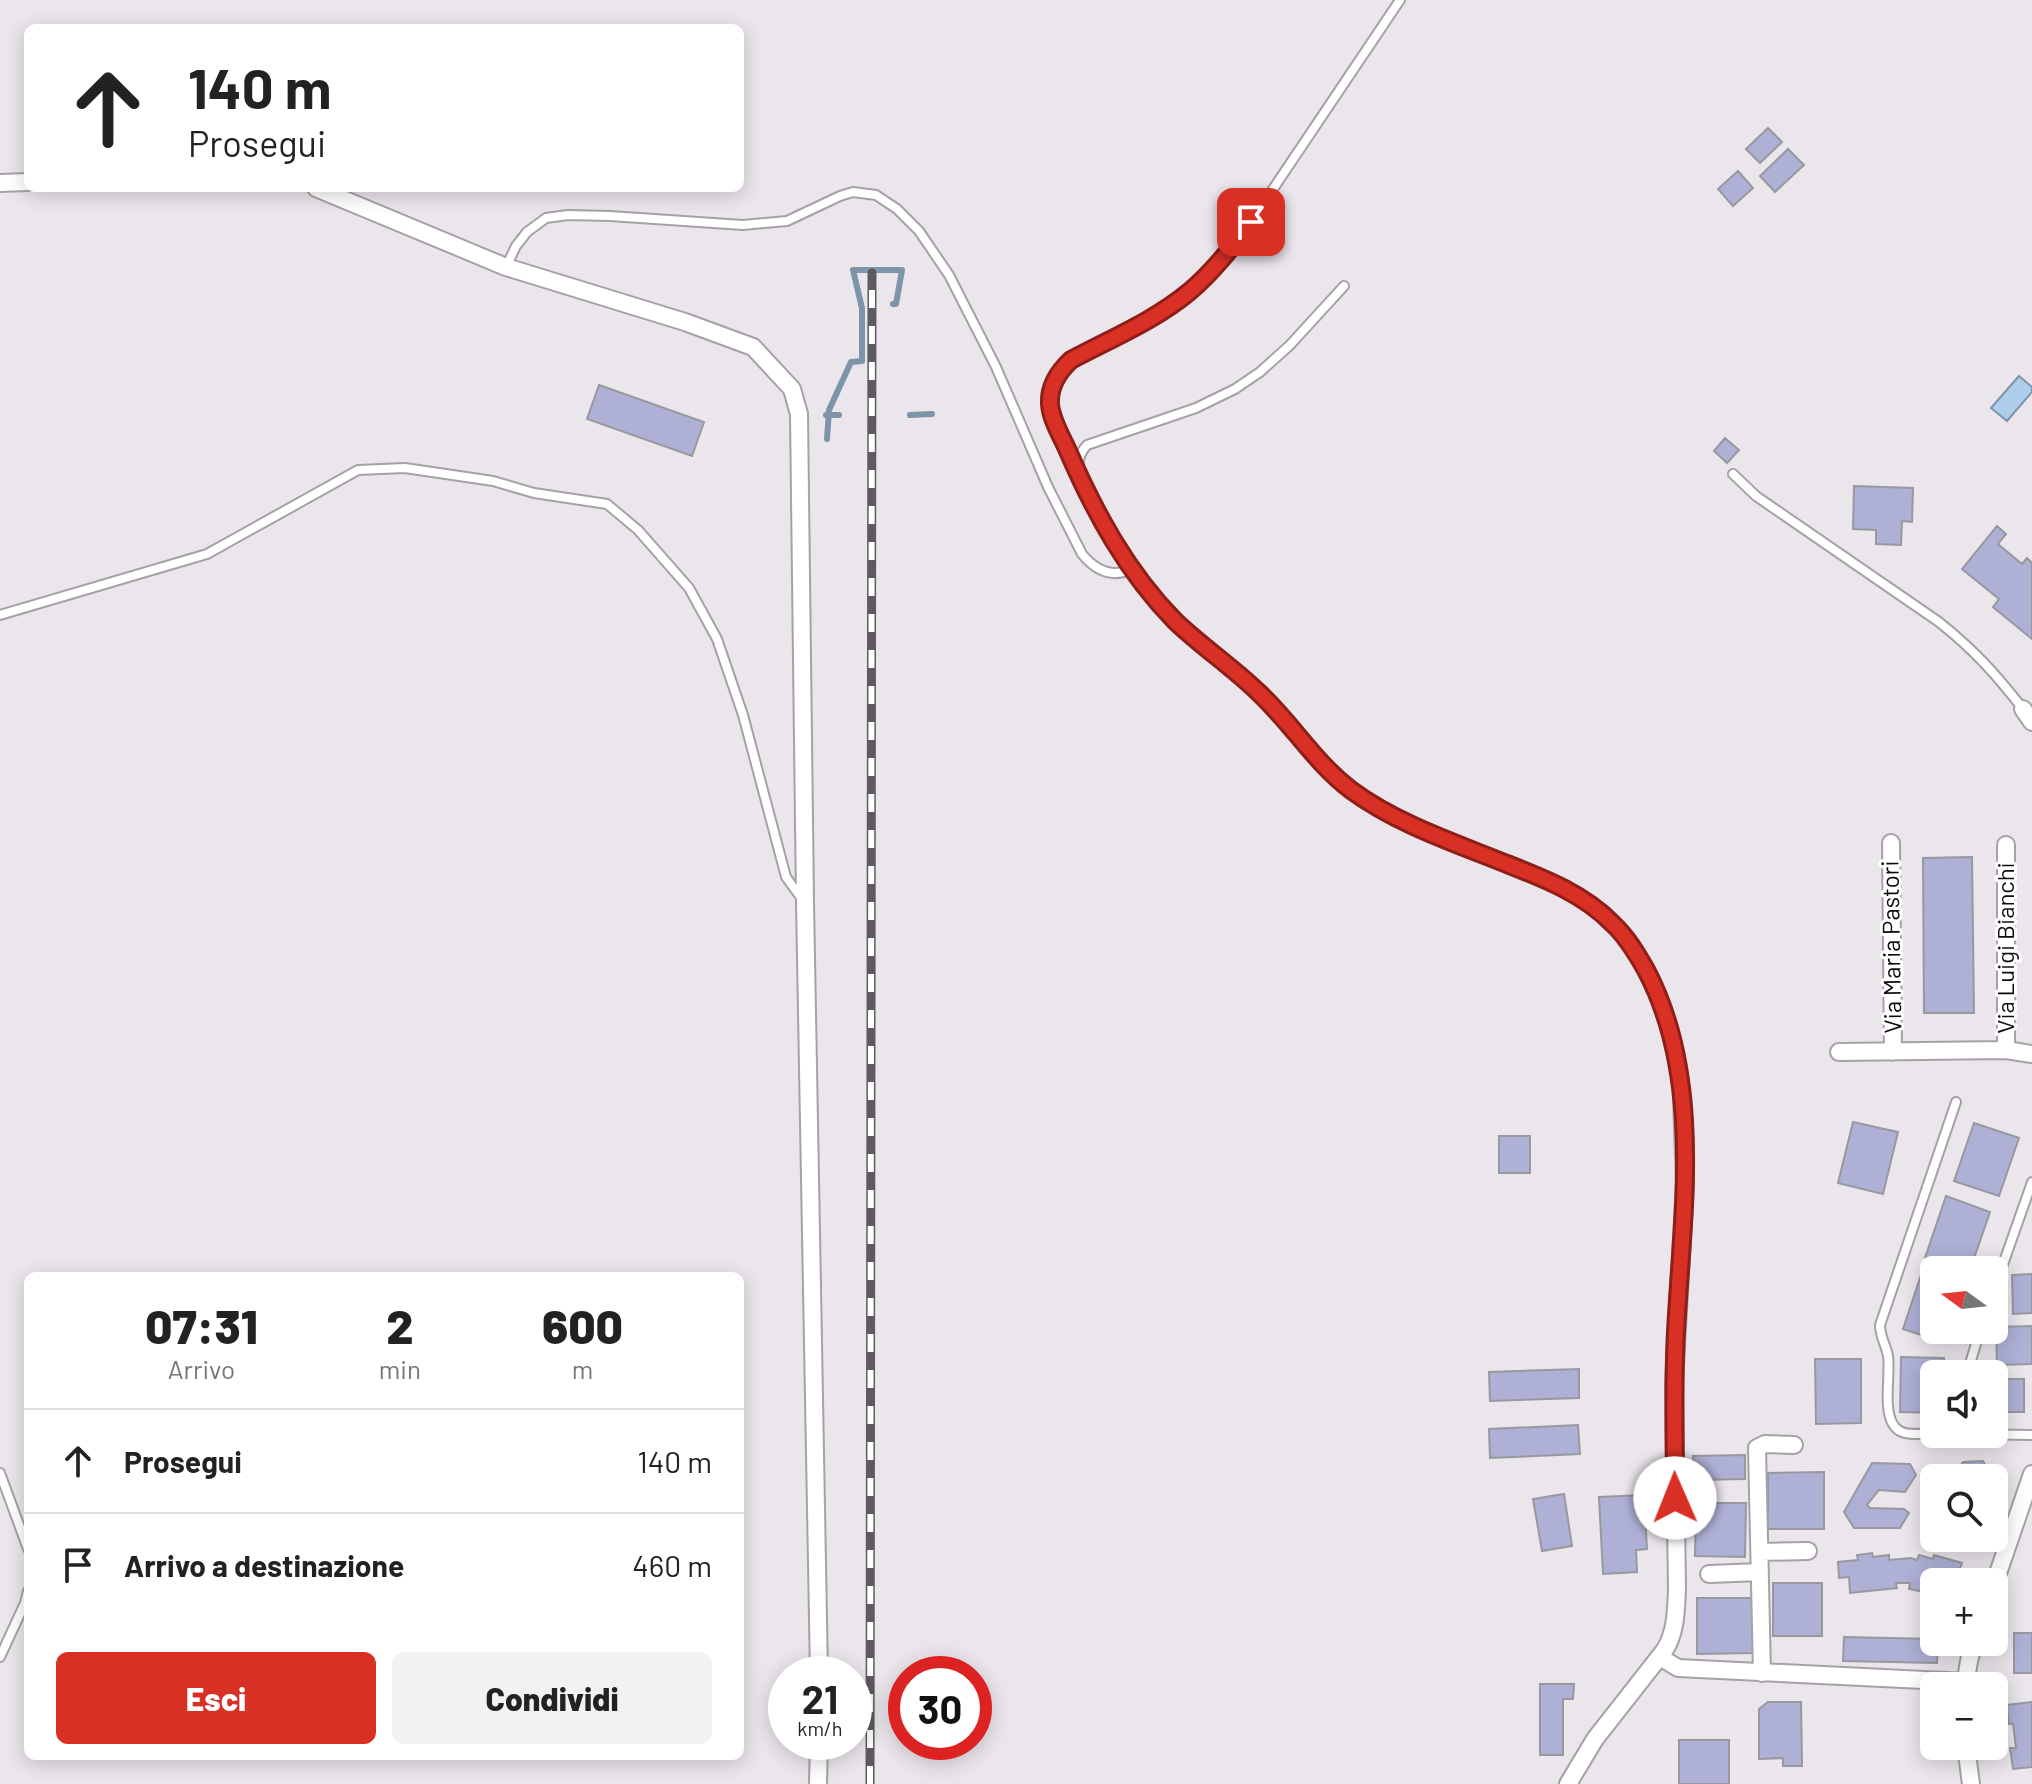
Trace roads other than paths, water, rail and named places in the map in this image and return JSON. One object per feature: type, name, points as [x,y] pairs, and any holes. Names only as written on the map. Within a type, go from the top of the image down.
[{"type":"street","points":[[0,183],[24,182]]},
{"type":"street","points":[[326,192],[506,267],[685,322],[753,347],[792,389],[799,414],[819,1656]]},
{"type":"street","name":"Via Maria Pastori","points":[[1891,843],[1893,1052]]},
{"type":"street","name":"Via Luigi Bianchi","points":[[2006,845],[2006,1050]]},
{"type":"street","points":[[1839,1052],[2006,1050],[2032,1054]]},
{"type":"street","points":[[1568,1784],[1595,1739],[1669,1644],[1673,1629],[1677,1589],[1674,1382],[1685,1183],[1682,1099]]},
{"type":"street","points":[[1762,1673],[1757,1448],[1765,1444],[1794,1445]]},
{"type":"street","points":[[2000,1568],[2032,1474]]},
{"type":"street","points":[[1760,1552],[1808,1551]]},
{"type":"street","points":[[1709,1574],[1760,1572]]},
{"type":"street","points":[[1660,1657],[1678,1668],[1920,1682]]},
{"type":"street","points":[[818,1784],[819,1760]]},
{"type":"street","points":[[1968,1760],[1971,1784]]},
{"type":"lane","points":[[1400,0],[1256,214],[1207,275],[1163,311],[1071,360],[1060,371],[1051,393],[1051,413],[1107,532],[1131,570],[1175,621],[1258,691],[1313,755],[1353,791],[1378,807],[1563,887],[1614,924],[1635,951],[1661,1001],[1671,1036],[1682,1099]]},
{"type":"lane","points":[[506,267],[527,232],[546,218],[610,216],[743,225],[787,221],[853,192],[876,195],[897,209],[919,231],[949,275],[996,367],[1048,487],[1082,554],[1088,562],[1106,573],[1131,570]]},
{"type":"lane","points":[[1079,475],[1079,458],[1087,445],[1196,408],[1247,382],[1290,345],[1344,286]]},
{"type":"lane","points":[[0,615],[207,554],[358,470],[405,468],[493,481],[534,493],[607,504],[638,530],[689,588],[717,639],[743,715],[786,877],[805,902]]},
{"type":"lane","points":[[1733,474],[1756,496],[1965,643],[1993,671],[2028,715]]},
{"type":"lane","points":[[1920,1433],[1903,1433],[1894,1427],[1891,1420],[1888,1357],[1880,1325],[1956,1102]]},
{"type":"lane","points":[[2006,1256],[2032,1182]]},
{"type":"lane","points":[[2008,1435],[2032,1435]]},
{"type":"lane","points":[[0,1473],[24,1538]]},
{"type":"lane","points":[[0,1657],[24,1605]]},
{"type":"water","points":[[2019,376],[2032,387],[2032,392],[2007,421],[1991,408]]},
{"type":"waterway","points":[[827,439],[829,410],[851,362],[862,361],[862,308],[853,270],[902,270],[896,304],[893,304]]},
{"type":"waterway","points":[[910,415],[932,414]]},
{"type":"waterway","points":[[826,415],[839,415]]},
{"type":"railway","points":[[870,1784],[872,273]]}]
